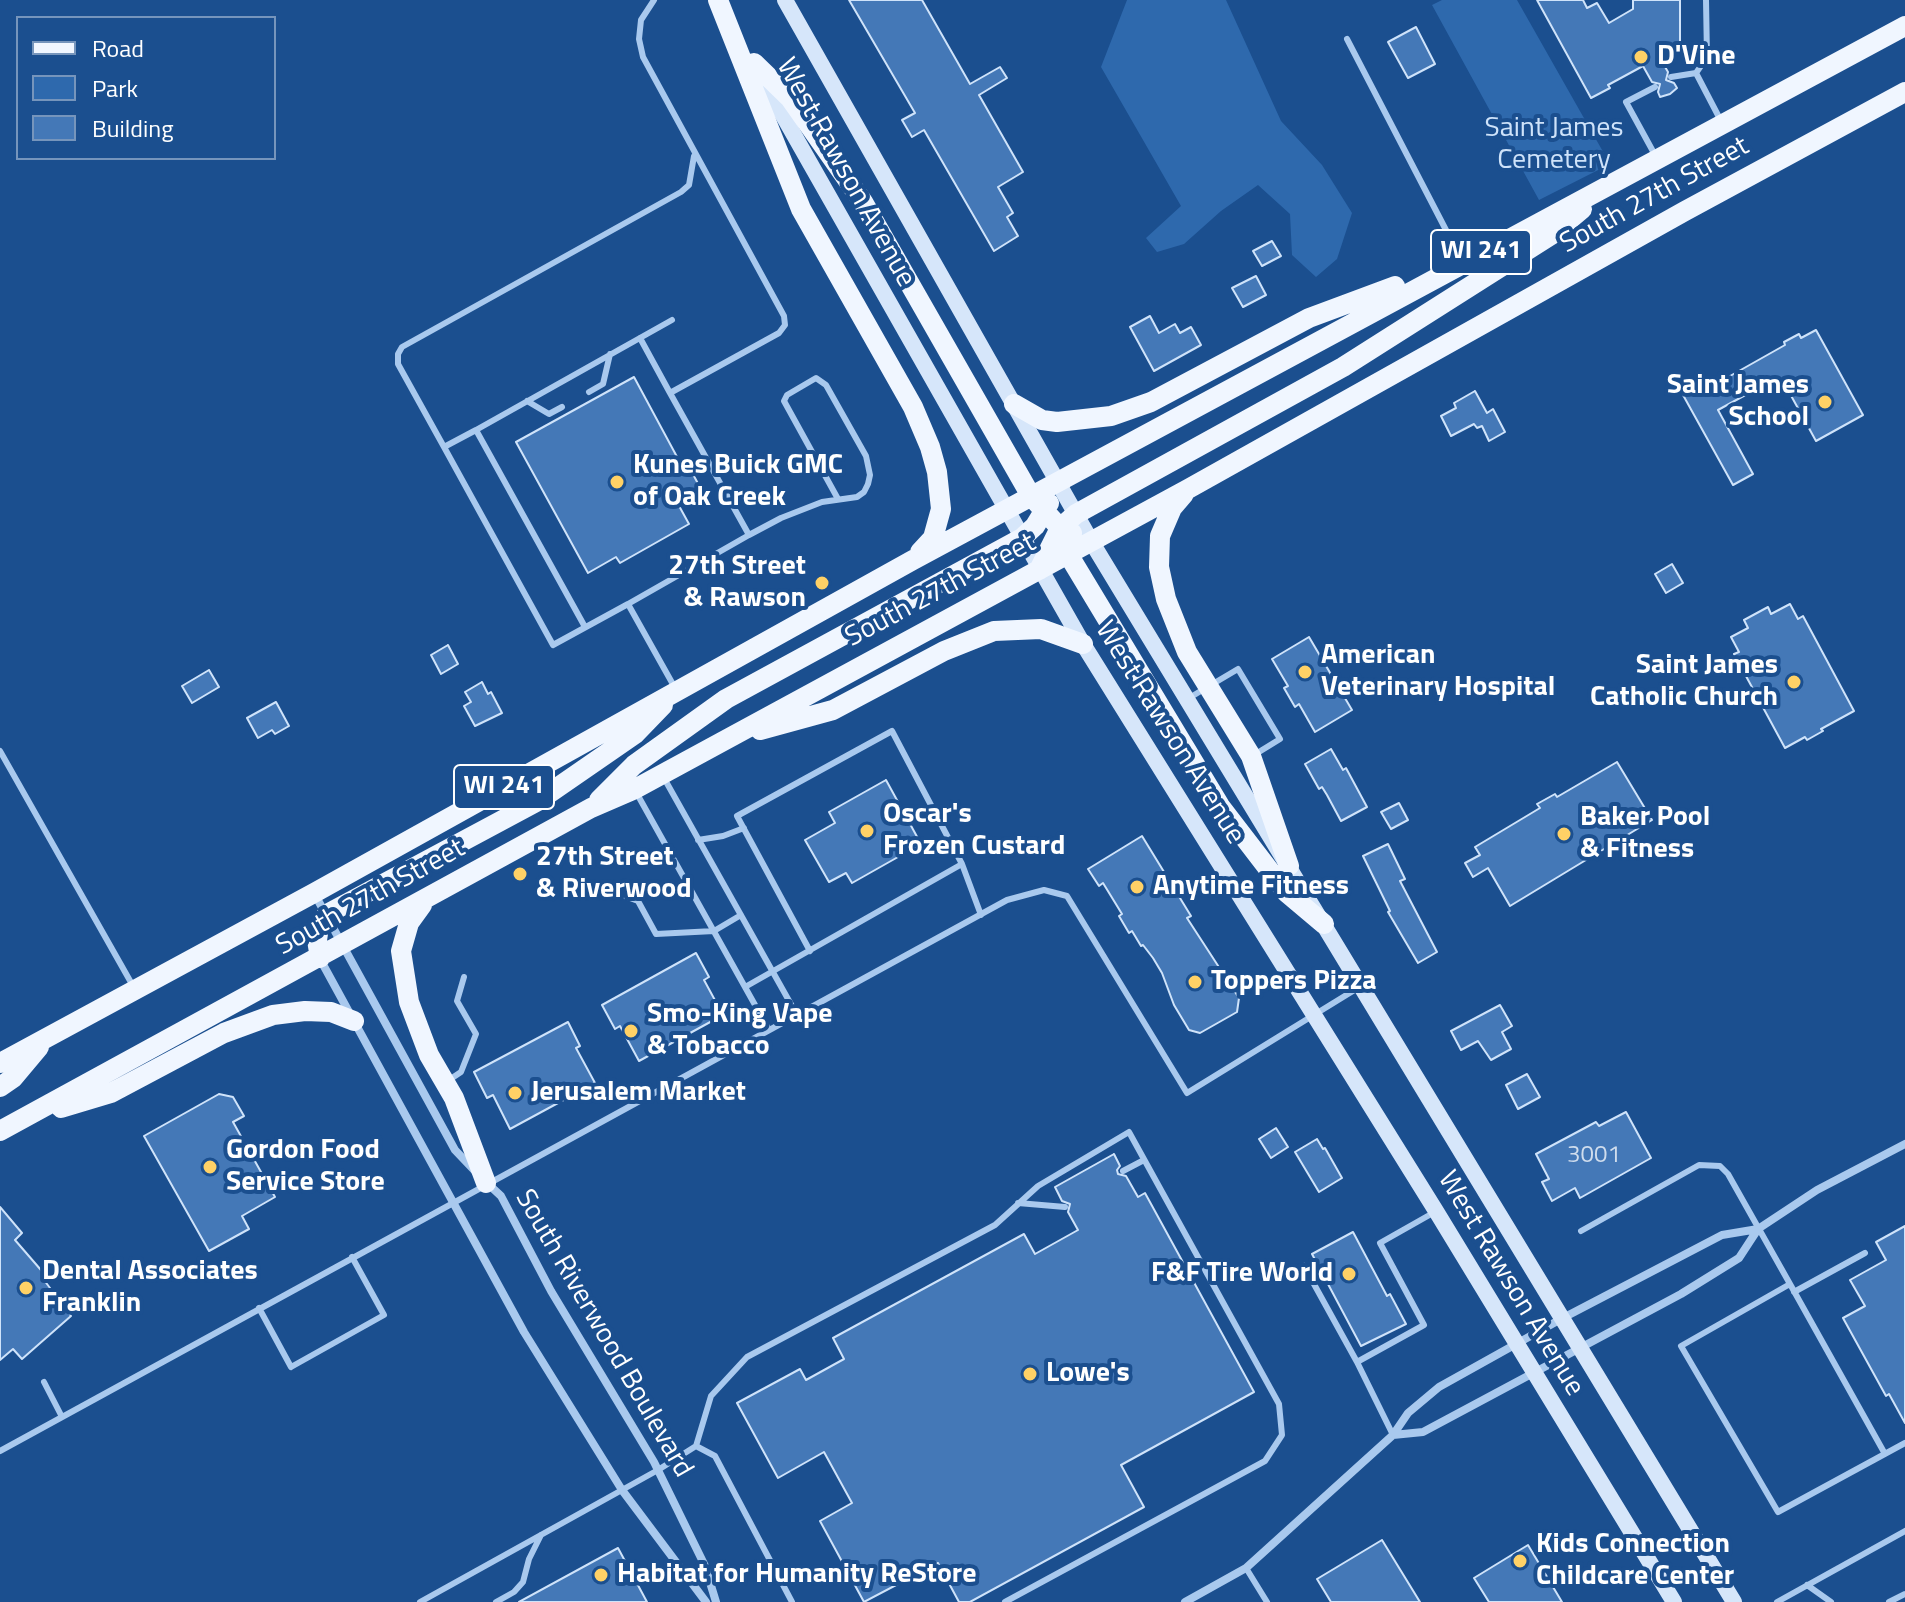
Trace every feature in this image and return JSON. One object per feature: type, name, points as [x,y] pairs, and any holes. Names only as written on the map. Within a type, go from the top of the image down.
[{"type":"main road","name":"West Rawson Avenue","points":[[719,0],[1007,510]]},
{"type":"main road","points":[[719,0],[801,209],[913,407],[930,447],[939,489],[939,524],[933,538],[913,560]]},
{"type":"main road","name":"West Rawson Avenue","points":[[785,0],[1058,481],[1063,527]]},
{"type":"main road","name":"South 27th Street","points":[[0,1063],[1058,481],[1905,26]]},
{"type":"main road","points":[[754,63],[790,98],[863,202],[1031,496],[1034,526]]},
{"type":"main road","name":"South 27th Street","points":[[0,1131],[591,808],[635,789],[1188,489],[1685,211],[1905,92]]},
{"type":"main road","points":[[1039,570],[1063,527],[1343,367],[1551,235],[1608,187]]},
{"type":"main road","points":[[1014,404],[1042,420],[1057,422],[1111,416],[1151,402],[1309,318],[1463,262]]},
{"type":"main road","points":[[591,808],[634,765],[726,699],[1034,526],[1058,481]]},
{"type":"main road","points":[[1188,489],[1172,508],[1160,536],[1159,567],[1175,626],[1187,652],[1251,756],[1289,866]]},
{"type":"main road","points":[[1007,510],[1034,526],[1063,527],[1091,541]]},
{"type":"main road","name":"West Rawson Avenue","points":[[1034,526],[1039,570],[1083,644],[1436,1211],[1674,1602]]},
{"type":"main road","points":[[1063,527],[1068,554],[1220,806],[1286,892],[1324,924]]},
{"type":"main road","name":"West Rawson Avenue","points":[[1091,541],[1734,1602]]},
{"type":"main road","points":[[729,738],[833,710],[944,651],[994,631],[1041,629],[1083,644]]},
{"type":"main road","points":[[320,958],[317,940],[319,927],[327,914],[538,801],[635,734],[676,691]]},
{"type":"main road","points":[[427,899],[409,923],[401,951],[409,1002],[429,1055],[446,1082],[486,1183]]},
{"type":"main road","points":[[19,1121],[111,1093],[224,1033],[273,1015],[331,1012],[354,1021]]},
{"type":"main road","points":[[0,1087],[13,1078],[47,1038]]},
{"type":"street","name":"South Riverwood Boulevard","points":[[314,893],[455,1150],[504,1201],[551,1291],[658,1470],[705,1566],[716,1602]]},
{"type":"street","points":[[320,958],[524,1332],[622,1490],[706,1602]]},
{"type":"street","points":[[1393,1435],[1423,1432],[1681,1294],[1739,1258],[1758,1229],[1817,1190],[1905,1144]]},
{"type":"street","points":[[1185,1602],[1246,1568],[1393,1435],[1408,1413],[1439,1387],[1722,1235],[1758,1229]]},
{"type":"lane","points":[[654,0],[641,20],[639,39],[643,57],[784,316],[785,325],[779,333],[670,393]]},
{"type":"lane","points":[[1671,77],[1696,73],[1707,57],[1706,0]]},
{"type":"lane","points":[[1347,39],[1463,262]]},
{"type":"lane","points":[[1696,73],[1723,125]]},
{"type":"lane","points":[[1655,87],[1626,102],[1658,159]]},
{"type":"lane","points":[[694,152],[689,185],[681,192],[402,347],[398,364],[553,645],[781,518],[822,502],[849,499],[864,492],[870,466],[826,385],[816,378],[787,395],[784,401],[838,499]]},
{"type":"lane","points":[[444,447],[672,320]]},
{"type":"lane","points":[[640,338],[749,535]]},
{"type":"lane","points":[[589,392],[603,384],[610,354]]},
{"type":"lane","points":[[527,401],[549,414],[562,407]]},
{"type":"lane","points":[[476,430],[585,627]]},
{"type":"lane","points":[[628,604],[676,691]]},
{"type":"lane","points":[[1188,699],[1238,669],[1280,739],[1251,756]]},
{"type":"lane","points":[[810,951],[737,816],[892,731],[962,864],[981,915]]},
{"type":"lane","points":[[0,751],[135,989]]},
{"type":"lane","points":[[662,774],[797,1015]]},
{"type":"lane","points":[[635,789],[769,1030]]},
{"type":"lane","points":[[698,840],[723,836],[744,828]]},
{"type":"lane","points":[[745,987],[962,864]]},
{"type":"lane","points":[[0,1451],[1007,900],[1044,890],[1067,896],[1187,1093],[1361,986]]},
{"type":"lane","points":[[614,892],[638,901],[656,934],[714,931],[741,915]]},
{"type":"lane","points":[[446,1082],[461,1072],[476,1034],[457,1001],[464,977]]},
{"type":"lane","points":[[420,1602],[696,1446],[711,1396],[747,1357],[995,1225],[1018,1203],[1061,1171],[1129,1132],[1279,1404],[1282,1435],[1265,1461],[1005,1602]]},
{"type":"lane","points":[[1123,1171],[1144,1160]]},
{"type":"lane","points":[[1581,1231],[1699,1165],[1720,1166],[1728,1174],[1885,1454]]},
{"type":"lane","points":[[1018,1203],[1065,1207]]},
{"type":"lane","points":[[1357,1362],[1424,1325],[1380,1243],[1436,1211]]},
{"type":"lane","points":[[1865,1253],[1681,1346],[1778,1512],[1905,1443]]},
{"type":"lane","points":[[259,1308],[291,1367],[384,1315],[352,1257]]},
{"type":"lane","points":[[1304,1266],[1393,1435]]},
{"type":"lane","points":[[44,1382],[62,1417]]},
{"type":"lane","points":[[696,1446],[715,1456],[792,1602]]},
{"type":"lane","points":[[1777,1602],[1905,1531]]},
{"type":"lane","points":[[496,1602],[514,1592],[523,1582],[529,1559],[541,1535]]},
{"type":"lane","points":[[1246,1568],[1267,1602]]},
{"type":"lane","points":[[1807,1585],[1831,1602]]},
{"type":"lane","points":[[1889,1602],[1905,1594]]},
{"type":"green space","points":[[1127,0],[1226,0],[1281,121],[1322,165],[1352,213],[1337,259],[1316,277],[1292,255],[1290,214],[1258,185],[1221,211],[1184,244],[1157,252],[1146,238],[1181,206],[1101,67]]},
{"type":"green space","name":"Saint James Cemetery","points":[[1442,0],[1517,0],[1610,164],[1539,200],[1432,5]]},
{"type":"building","points":[[849,0],[922,0],[970,84],[1000,67],[1007,78],[979,95],[1023,172],[998,187],[1013,213],[1007,217],[1018,236],[994,251],[924,130],[912,137],[902,120],[915,113]]},
{"type":"building","points":[[1537,0],[1583,0],[1587,8],[1597,3],[1609,23],[1633,9],[1633,0],[1680,0],[1680,49],[1661,60],[1668,72],[1666,80],[1677,88],[1660,97],[1660,84],[1652,82],[1643,66],[1591,98]]},
{"type":"building","points":[[1416,27],[1435,64],[1408,78],[1388,42]]},
{"type":"building","points":[[1272,241],[1281,256],[1262,266],[1253,251]]},
{"type":"building","points":[[1256,276],[1266,295],[1243,307],[1232,288]]},
{"type":"building","points":[[1150,316],[1159,333],[1175,324],[1180,333],[1191,327],[1201,345],[1154,371],[1130,327]]},
{"type":"building","name":"Saint James School","points":[[1816,330],[1863,415],[1816,441],[1783,381],[1763,392],[1760,387],[1718,410],[1753,474],[1733,485],[1683,395],[1704,383],[1707,389],[1785,345],[1784,342]]},
{"type":"building","name":"Kunes Buick GMC of Oak Creek","points":[[634,377],[683,468],[688,465],[702,491],[678,504],[689,524],[620,563],[616,557],[588,573],[516,442]]},
{"type":"building","points":[[1475,391],[1487,413],[1493,409],[1505,432],[1489,441],[1482,426],[1477,428],[1474,424],[1451,436],[1441,416],[1456,408],[1454,403]]},
{"type":"building","points":[[1672,564],[1683,583],[1666,593],[1655,574]]},
{"type":"building","name":"Saint James Catholic Church","points":[[1790,604],[1798,619],[1803,616],[1854,711],[1807,740],[1805,737],[1785,748],[1734,654],[1739,652],[1731,637],[1748,628],[1744,620],[1768,607],[1771,614]]},
{"type":"building","name":"American Veterinary Hospital","points":[[1309,637],[1352,710],[1315,732],[1299,704],[1295,707],[1284,688],[1288,686],[1272,659]]},
{"type":"building","points":[[448,645],[458,664],[441,674],[431,655]]},
{"type":"building","points":[[209,670],[219,687],[192,703],[182,686]]},
{"type":"building","points":[[482,682],[502,713],[475,726],[464,706],[471,702],[465,692]]},
{"type":"building","points":[[276,702],[289,726],[275,734],[272,730],[258,738],[247,718]]},
{"type":"building","points":[[1331,749],[1343,770],[1346,768],[1367,807],[1341,821],[1305,764]]},
{"type":"building","name":"Baker Pool & Fitness","points":[[1617,762],[1652,820],[1510,906],[1488,868],[1473,877],[1465,863],[1480,855],[1475,847],[1540,808],[1537,804],[1555,794],[1557,797]]},
{"type":"building","name":"Oscar's Frozen Custard","points":[[886,780],[921,844],[852,883],[846,873],[829,882],[805,840],[835,823],[829,812]]},
{"type":"building","points":[[1399,803],[1408,820],[1391,829],[1381,812]]},
{"type":"building","points":[[1142,836],[1191,916],[1187,918],[1239,998],[1237,1012],[1200,1033],[1189,1030],[1153,958],[1132,931],[1129,933],[1119,916],[1122,914],[1103,883],[1099,886],[1088,869]]},
{"type":"building","points":[[1388,844],[1405,879],[1400,881],[1437,952],[1418,963],[1388,912],[1363,856]]},
{"type":"building","points":[[696,953],[709,977],[704,980],[723,1015],[639,1061],[620,1026],[615,1029],[602,1005]]},
{"type":"building","points":[[1500,1005],[1512,1026],[1502,1032],[1511,1049],[1491,1060],[1478,1041],[1461,1050],[1451,1031]]},
{"type":"building","points":[[568,1022],[580,1046],[576,1048],[595,1083],[510,1129],[493,1095],[487,1098],[474,1072]]},
{"type":"building","points":[[1527,1074],[1540,1097],[1518,1109],[1506,1085]]},
{"type":"building","name":"Gordon Food Service Store","points":[[219,1094],[233,1097],[244,1116],[233,1122],[275,1197],[242,1216],[249,1229],[209,1251],[144,1136]]},
{"type":"building","points":[[1626,1112],[1651,1158],[1580,1198],[1575,1188],[1552,1201],[1542,1182],[1549,1179],[1536,1154],[1596,1122],[1599,1126]]},
{"type":"building","points":[[1276,1128],[1288,1147],[1271,1158],[1259,1139]]},
{"type":"building","points":[[1317,1139],[1342,1178],[1319,1192],[1295,1152]]},
{"type":"building","name":"Lowe's","points":[[1114,1154],[1120,1166],[1118,1174],[1126,1176],[1138,1197],[1145,1193],[1254,1392],[1121,1465],[1144,1507],[970,1602],[959,1602],[938,1563],[864,1602],[820,1521],[852,1503],[824,1452],[778,1478],[737,1403],[800,1369],[806,1380],[844,1359],[833,1338],[1024,1234],[1035,1254],[1078,1230],[1068,1212],[1070,1204],[1062,1201],[1055,1187]]},
{"type":"building","name":"Dental Associates Franklin","points":[[0,1207],[22,1233],[15,1240],[47,1277],[44,1280],[71,1316],[22,1359],[13,1349],[0,1360]]},
{"type":"building","points":[[1905,1226],[1905,1423],[1889,1394],[1886,1396],[1843,1318],[1865,1306],[1850,1280],[1886,1260],[1876,1242]]},
{"type":"building","name":"F&F Tire World","points":[[1353,1232],[1387,1296],[1390,1294],[1406,1324],[1361,1346],[1312,1254]]},
{"type":"building","points":[[1382,1540],[1420,1602],[1331,1602],[1317,1579]]},
{"type":"building","name":"Kids Connection Childcare Center","points":[[1528,1545],[1562,1602],[1489,1602],[1474,1578]]},
{"type":"building","name":"Habitat for Humanity ReStore","points":[[618,1548],[647,1602],[519,1602]]},
{"type":"place","name":"D'Vine","points":[[1641,57]]},
{"type":"place","name":"Saint James School","points":[[1825,402]]},
{"type":"place","name":"Kunes Buick GMC of Oak Creek","points":[[617,482]]},
{"type":"place","name":"27th Street & Rawson","points":[[822,583]]},
{"type":"place","name":"American Veterinary Hospital","points":[[1305,672]]},
{"type":"place","name":"Saint James Catholic Church","points":[[1794,682]]},
{"type":"place","name":"Oscar's Frozen Custard","points":[[867,831]]},
{"type":"place","name":"Baker Pool & Fitness","points":[[1564,834]]},
{"type":"place","name":"27th Street & Riverwood","points":[[520,874]]},
{"type":"place","name":"Anytime Fitness","points":[[1137,887]]},
{"type":"place","name":"Toppers Pizza","points":[[1195,982]]},
{"type":"place","name":"Smo-King Vape & Tobacco","points":[[631,1031]]},
{"type":"place","name":"Jerusalem Market","points":[[515,1093]]},
{"type":"place","name":"Gordon Food Service Store","points":[[210,1167]]},
{"type":"place","name":"F&F Tire World","points":[[1349,1274]]},
{"type":"place","name":"Dental Associates Franklin","points":[[26,1288]]},
{"type":"place","name":"Lowe's","points":[[1030,1374]]},
{"type":"place","name":"Kids Connection Childcare Center","points":[[1520,1561]]},
{"type":"place","name":"Habitat for Humanity ReStore","points":[[601,1575]]}]
